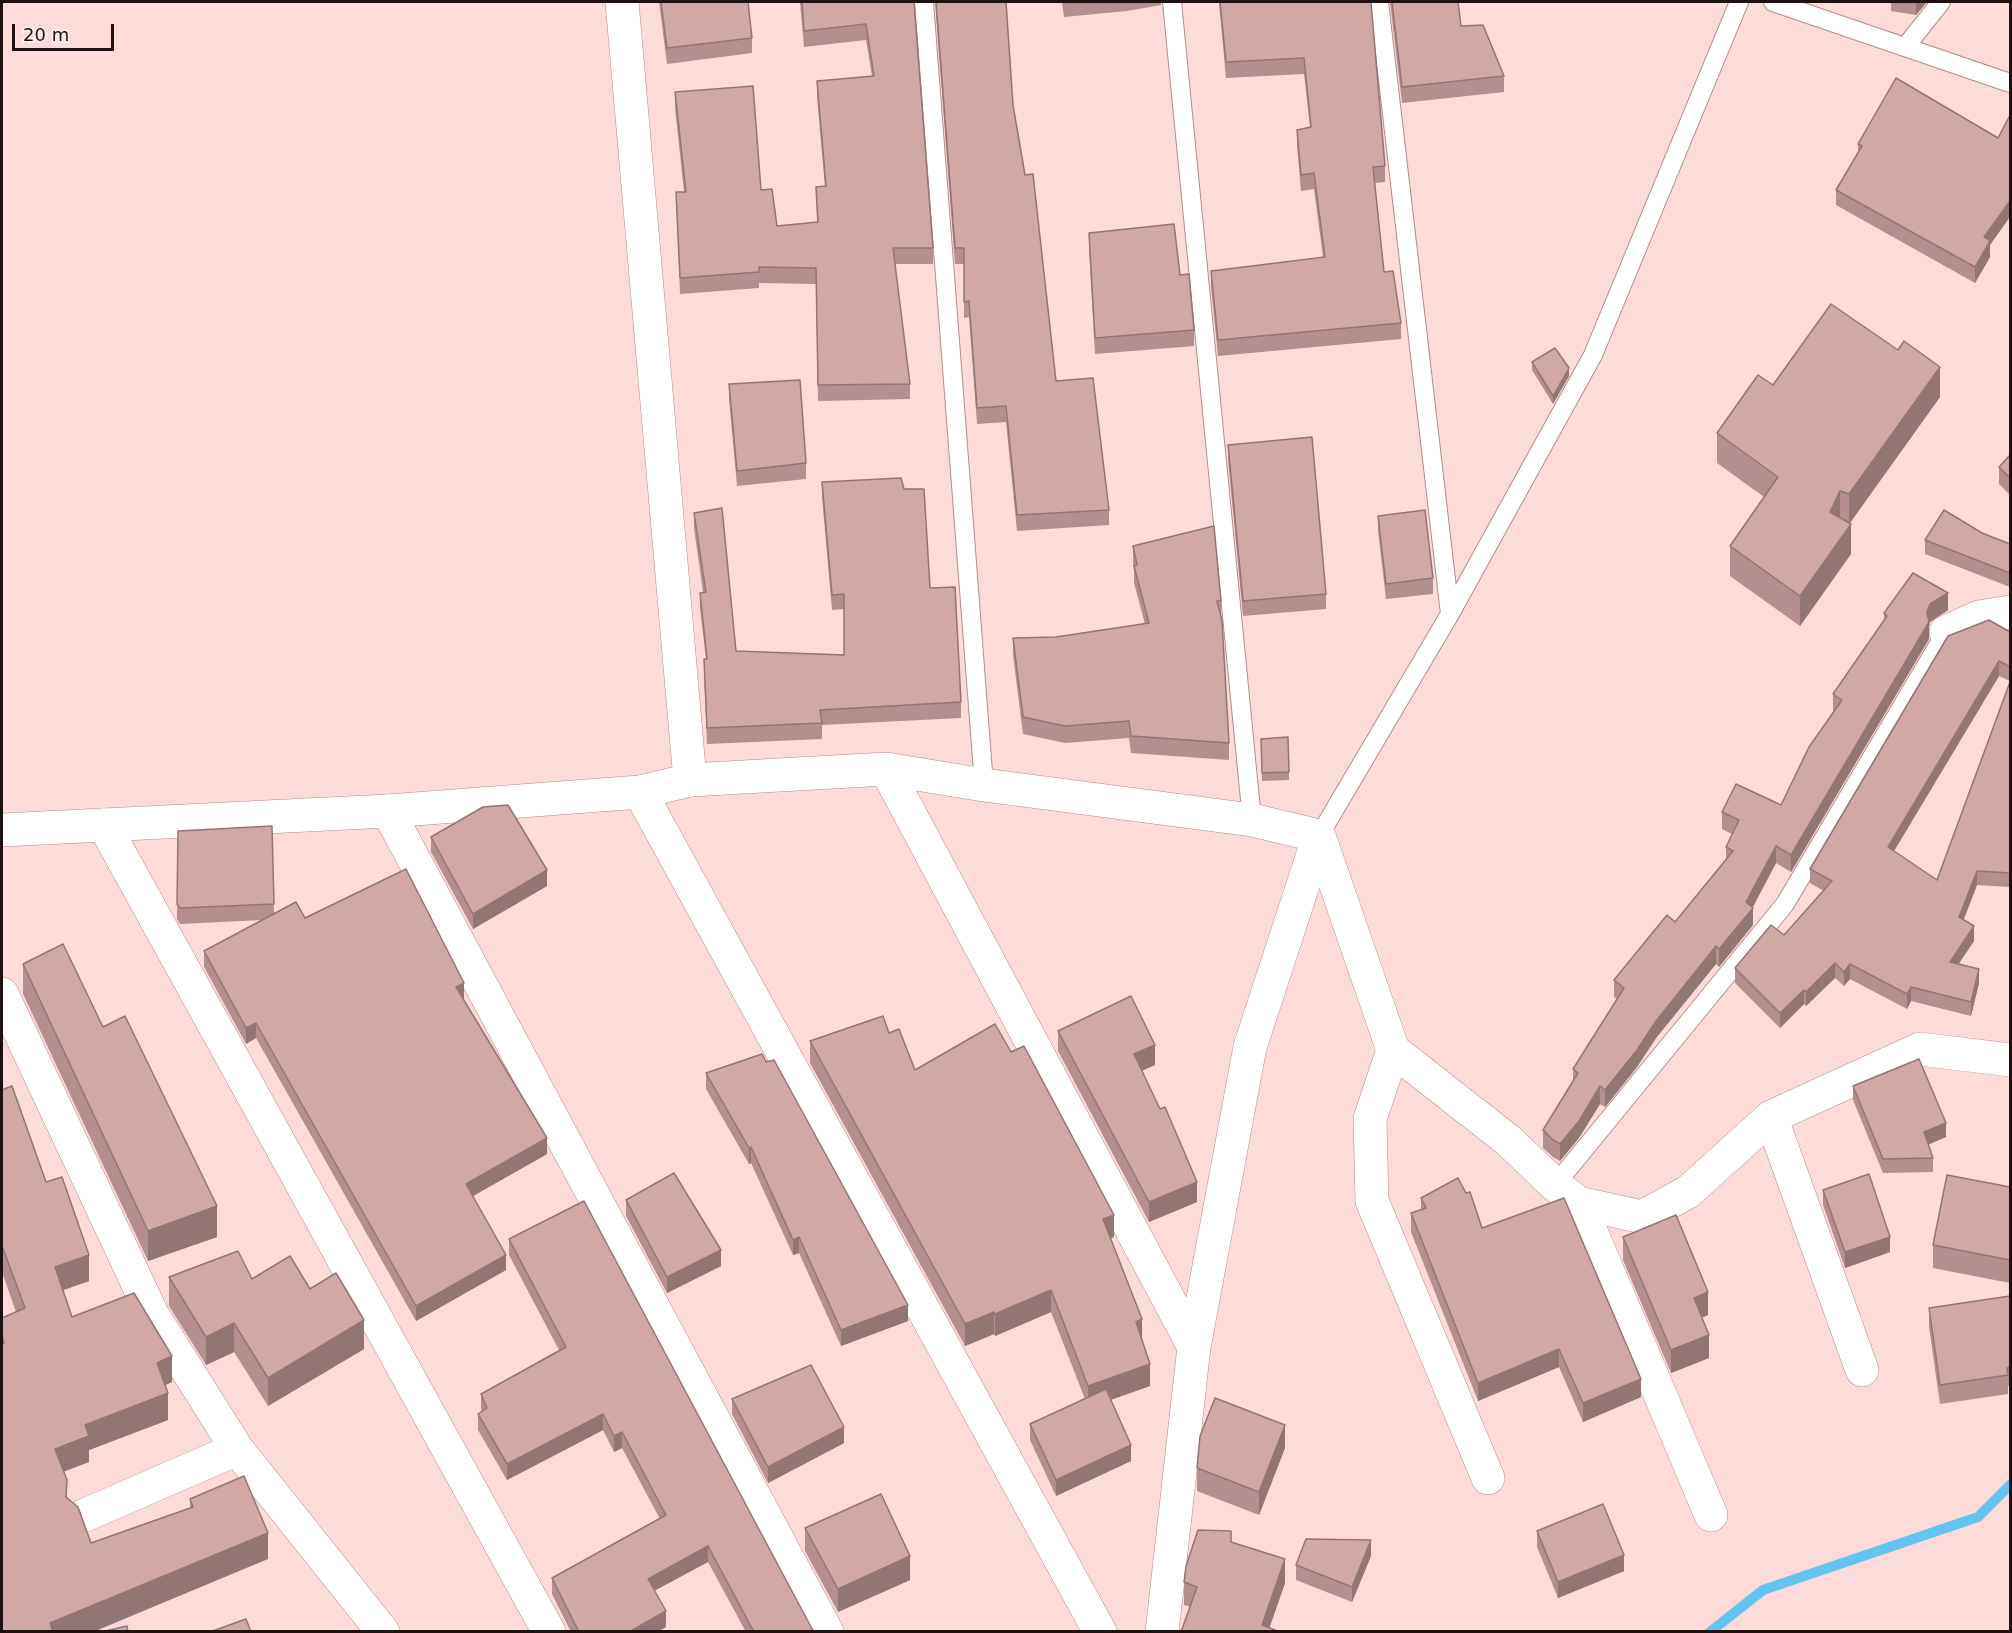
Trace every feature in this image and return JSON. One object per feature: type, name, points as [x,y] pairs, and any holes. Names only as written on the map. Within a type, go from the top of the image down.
[{"type":"street","points":[[622,2],[690,780]]},
{"type":"street","points":[[1946,632],[1979,617],[2010,612]]},
{"type":"street","points":[[886,769],[1194,1347]]},
{"type":"street","points":[[2,830],[388,811],[640,792],[690,780],[886,769],[984,785],[1252,820],[1319,836]]},
{"type":"street","points":[[640,792],[1100,1632]]},
{"type":"street","points":[[388,811],[827,1632]]},
{"type":"street","points":[[104,825],[549,1632]]},
{"type":"street","points":[[1319,836],[1393,1050],[1509,1142],[1567,1194],[1711,1515]]},
{"type":"street","points":[[1162,1632],[1194,1347],[1250,1047],[1319,836]]},
{"type":"street","points":[[2,994],[152,1314],[237,1449],[383,1632]]},
{"type":"street","points":[[1567,1194],[1642,1217],[1688,1192],[1771,1117],[1920,1049],[2010,1060]]},
{"type":"street","points":[[1393,1050],[1370,1119],[1372,1201],[1488,1478]]},
{"type":"street","points":[[1771,1117],[1862,1370]]},
{"type":"street","points":[[83,1516],[237,1449]]},
{"type":"lane","points":[[924,2],[984,785]]},
{"type":"lane","points":[[1172,2],[1252,820]]},
{"type":"lane","points":[[1379,2],[1450,614]]},
{"type":"lane","points":[[1319,836],[1450,614],[1593,355],[1739,2]]},
{"type":"lane","points":[[1773,2],[2010,83]]},
{"type":"lane","points":[[1906,46],[1941,2]]},
{"type":"lane","points":[[1567,1194],[1785,904],[1946,632]]},
{"type":"building","points":[[661,2],[748,2],[752,38],[667,48]]},
{"type":"building","points":[[802,2],[914,2],[933,248],[893,248],[910,384],[818,385],[816,268],[759,267],[759,272],[680,278],[676,192],[686,192],[675,92],[753,86],[761,190],[772,189],[777,226],[818,222],[816,187],[826,186],[817,81],[874,76],[866,24],[804,31]]},
{"type":"building","points":[[936,2],[1006,2],[1013,105],[1025,175],[1033,174],[1056,381],[1093,378],[1109,510],[1017,515],[1006,406],[977,408],[969,301],[964,302],[964,248],[955,248]]},
{"type":"building","points":[[1220,2],[1371,2],[1385,166],[1373,167],[1384,272],[1393,271],[1401,323],[1218,340],[1211,271],[1325,257],[1314,173],[1301,175],[1297,130],[1311,127],[1304,58],[1226,62]]},
{"type":"building","points":[[1392,2],[1458,2],[1461,26],[1483,25],[1504,76],[1402,87]]},
{"type":"building","points":[[1896,78],[1998,138],[2010,118],[2010,201],[1984,237],[1990,241],[1975,267],[1836,190],[1862,146],[1858,144]]},
{"type":"building","points":[[1174,224],[1180,275],[1189,274],[1194,330],[1095,338],[1089,233]]},
{"type":"building","points":[[1831,304],[1898,350],[1904,341],[1940,367],[1849,494],[1840,491],[1830,512],[1851,524],[1800,596],[1730,546],[1778,477],[1717,433],[1758,375],[1773,385]]},
{"type":"building","points":[[1555,348],[1569,368],[1553,396],[1532,362]]},
{"type":"building","points":[[800,380],[806,463],[737,471],[729,384]]},
{"type":"building","points":[[1312,437],[1326,594],[1243,601],[1228,445]]},
{"type":"building","points":[[2010,455],[2010,478],[1999,467]]},
{"type":"building","points":[[901,478],[904,489],[924,489],[930,588],[955,587],[961,702],[820,710],[822,723],[707,728],[704,659],[707,659],[700,593],[706,592],[694,513],[722,508],[736,651],[844,655],[844,594],[832,595],[822,482]]},
{"type":"building","points":[[1425,510],[1433,578],[1386,584],[1378,516]]},
{"type":"building","points":[[1944,510],[1982,533],[2010,544],[2010,573],[1925,540]]},
{"type":"building","points":[[1214,526],[1221,601],[1217,601],[1222,621],[1229,743],[1131,736],[1129,721],[1065,726],[1023,717],[1013,638],[1056,637],[1149,623],[1134,566],[1137,565],[1133,546]]},
{"type":"building","points":[[1913,573],[1948,593],[1930,604],[1927,612],[1929,622],[1791,855],[1776,846],[1746,902],[1753,908],[1719,949],[1716,946],[1605,1090],[1600,1086],[1579,1121],[1560,1144],[1553,1140],[1543,1130],[1578,1073],[1573,1069],[1624,988],[1614,980],[1667,915],[1675,922],[1733,851],[1726,847],[1739,820],[1722,812],[1736,784],[1781,805],[1809,747],[1842,700],[1833,694],[1887,616],[1884,613]]},
{"type":"building","points":[[1989,620],[2010,632],[2010,667],[1999,661],[1888,847],[1937,880],[2010,682],[2010,873],[1977,871],[1959,917],[1974,926],[1950,962],[1979,969],[1971,1002],[1911,987],[1907,994],[1850,964],[1844,972],[1835,963],[1806,992],[1804,990],[1780,1013],[1735,968],[1771,925],[1784,935],[1832,881],[1810,869],[1948,636]]},
{"type":"building","points":[[1288,737],[1289,772],[1262,773],[1261,739]]},
{"type":"building","points":[[508,805],[547,870],[473,914],[431,837],[483,807]]},
{"type":"building","points":[[272,826],[274,904],[180,908],[177,904],[178,831]]},
{"type":"building","points":[[406,869],[464,983],[456,987],[547,1138],[466,1184],[506,1255],[416,1306],[256,1023],[246,1028],[204,951],[296,902],[305,918]]},
{"type":"building","points":[[63,944],[103,1027],[125,1016],[217,1206],[148,1231],[23,964]]},
{"type":"building","points":[[1131,996],[1155,1045],[1134,1054],[1160,1109],[1165,1107],[1197,1182],[1149,1202],[1058,1031]]},
{"type":"building","points":[[883,1016],[889,1033],[899,1029],[915,1070],[995,1024],[1011,1052],[1024,1046],[1114,1215],[1103,1219],[1142,1319],[1136,1322],[1150,1364],[1088,1386],[1051,1290],[965,1324],[810,1041]]},
{"type":"building","points":[[762,1054],[766,1062],[774,1060],[908,1305],[841,1330],[799,1237],[793,1240],[751,1147],[749,1148],[706,1073]]},
{"type":"building","points":[[1919,1059],[1946,1123],[1924,1132],[1933,1158],[1883,1159],[1853,1086]]},
{"type":"building","points":[[12,1086],[46,1182],[62,1177],[89,1255],[55,1267],[72,1317],[134,1293],[172,1356],[157,1363],[168,1393],[85,1425],[89,1436],[55,1449],[67,1480],[66,1497],[78,1507],[91,1543],[193,1507],[190,1499],[244,1476],[268,1533],[50,1623],[53,1632],[2,1632],[2,1344],[4,1343],[2,1318],[25,1308],[2,1246],[2,1090]]},
{"type":"building","points":[[674,1173],[721,1250],[667,1277],[626,1200]]},
{"type":"building","points":[[1869,1174],[1890,1237],[1845,1252],[1823,1190]]},
{"type":"building","points":[[1947,1175],[2010,1187],[2010,1260],[1933,1245]]},
{"type":"building","points":[[1458,1178],[1466,1193],[1470,1192],[1482,1228],[1564,1198],[1641,1379],[1583,1403],[1559,1349],[1478,1383],[1411,1213],[1426,1208],[1421,1198]]},
{"type":"building","points":[[584,1201],[814,1632],[754,1632],[708,1546],[648,1579],[666,1611],[629,1632],[579,1632],[552,1578],[666,1515],[622,1432],[614,1436],[603,1414],[507,1464],[478,1414],[487,1408],[481,1394],[566,1347],[509,1239]]},
{"type":"building","points":[[1676,1215],[1708,1292],[1694,1298],[1709,1335],[1671,1350],[1623,1237]]},
{"type":"building","points":[[238,1251],[252,1279],[290,1256],[310,1289],[336,1273],[364,1320],[268,1378],[234,1323],[206,1337],[169,1277]]},
{"type":"building","points":[[2010,1296],[2008,1375],[1940,1385],[1929,1308]]},
{"type":"building","points":[[811,1365],[844,1427],[768,1467],[732,1399]]},
{"type":"building","points":[[1106,1389],[1131,1445],[1056,1480],[1030,1424]]},
{"type":"building","points":[[1215,1398],[1285,1425],[1259,1492],[1197,1468],[1200,1436]]},
{"type":"building","points":[[881,1494],[910,1556],[838,1589],[805,1528]]},
{"type":"building","points":[[1603,1504],[1624,1555],[1558,1582],[1537,1531]]},
{"type":"building","points":[[1198,1530],[1231,1531],[1231,1542],[1285,1559],[1262,1625],[1280,1632],[1181,1632],[1197,1587],[1184,1582],[1186,1566]]},
{"type":"building","points":[[1306,1539],[1371,1540],[1352,1587],[1296,1565]]},
{"type":"building","points":[[246,1619],[251,1632],[210,1632]]},
{"type":"building","points":[[127,1626],[128,1632],[101,1632]]},
{"type":"waterway","points":[[1710,1632],[1763,1590],[1978,1517],[2010,1485]]}]
